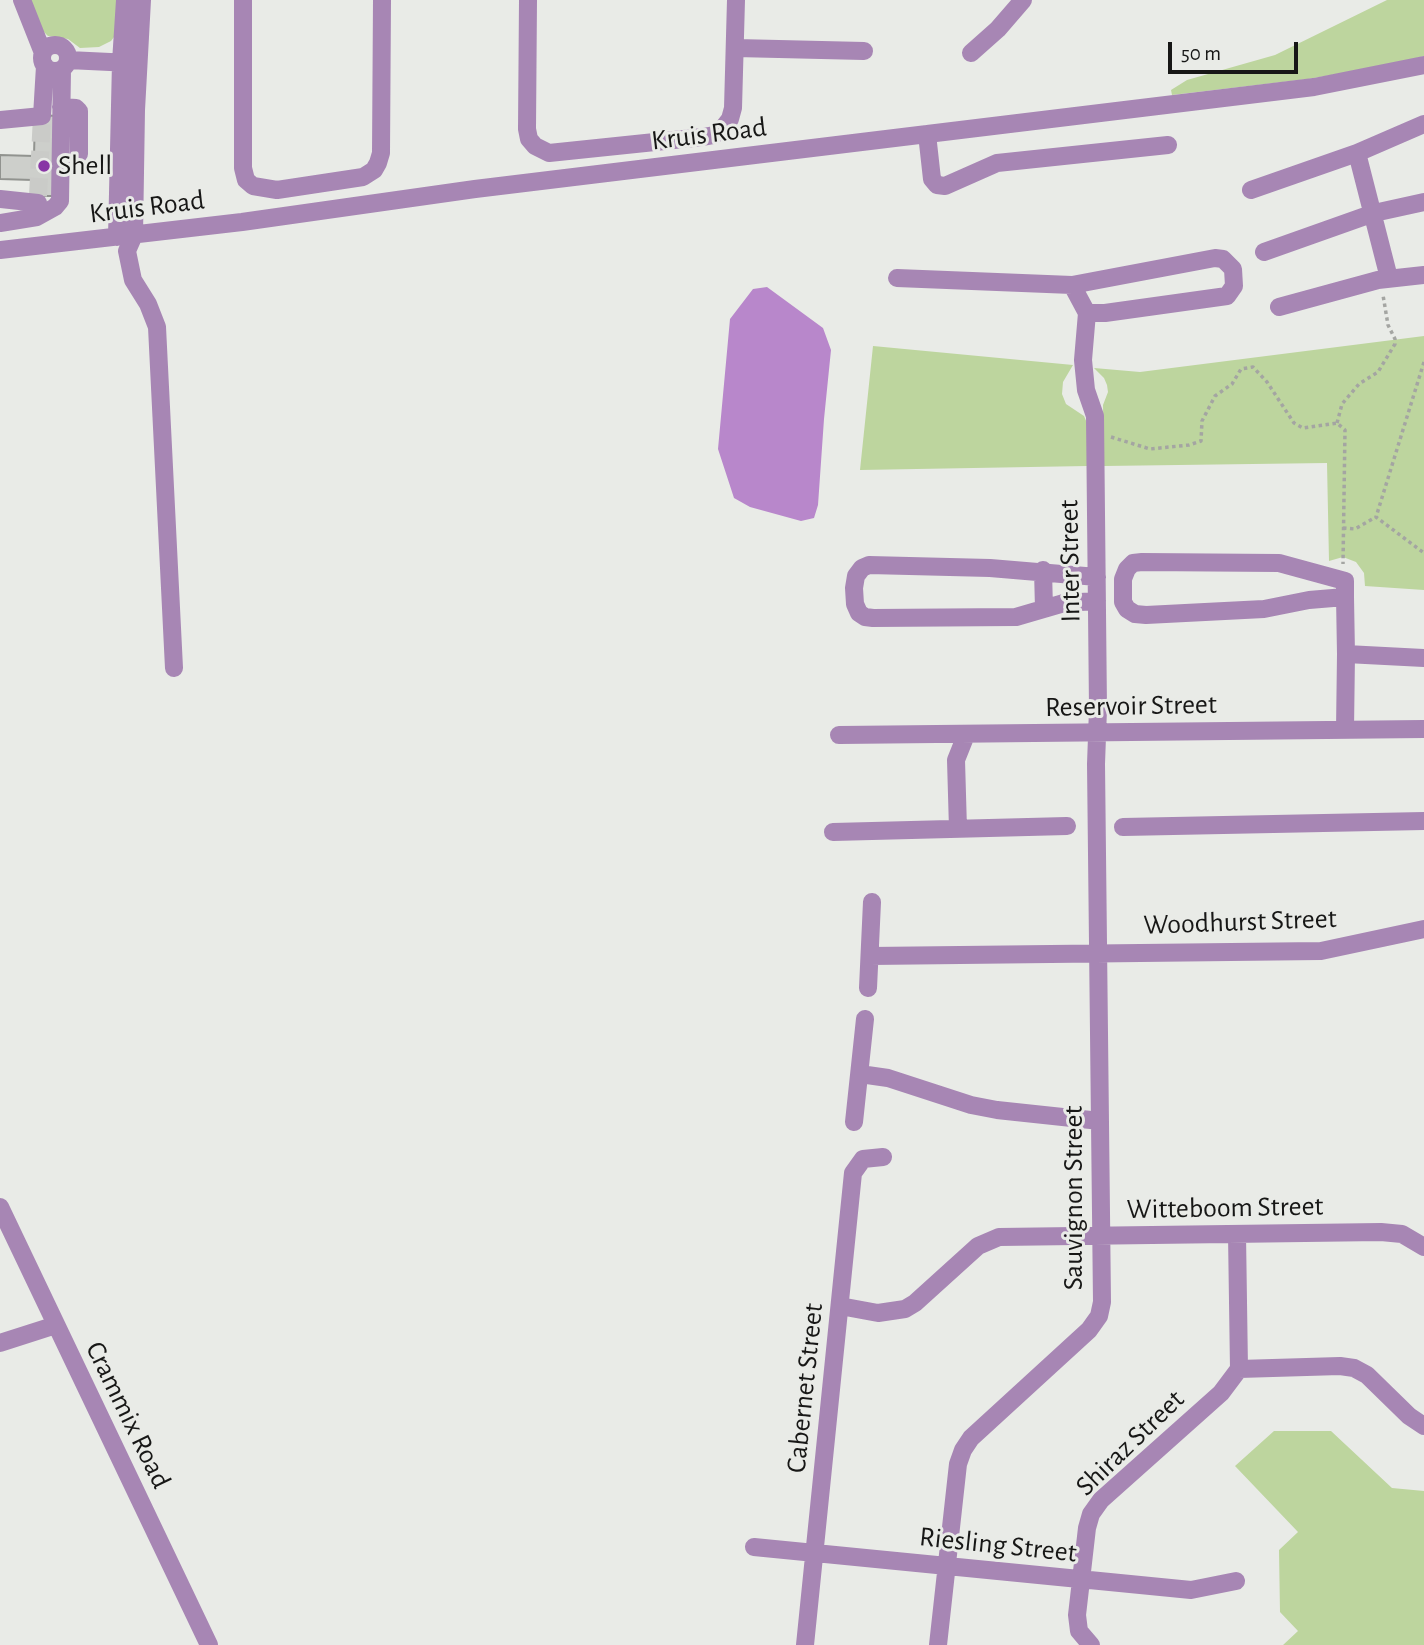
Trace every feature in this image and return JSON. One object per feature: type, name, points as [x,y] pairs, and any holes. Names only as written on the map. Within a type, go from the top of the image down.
[{"type":"street","points":[[0,200],[55,207],[62,197],[61,107],[55,62],[22,0]]},
{"type":"street","points":[[125,0],[121,62],[126,241],[133,280],[148,304],[157,327],[174,668]]},
{"type":"street","points":[[126,241],[140,63],[142,0]]},
{"type":"street","points":[[243,0],[243,168],[246,180],[253,186],[277,190],[363,177],[374,170],[378,163],[382,0]]},
{"type":"street","points":[[528,0],[527,129],[529,139],[535,146],[550,153],[714,135],[723,128],[730,119],[733,108],[736,0]]},
{"type":"street","points":[[971,53],[998,29],[1023,0]]},
{"type":"street","points":[[736,48],[864,51]]},
{"type":"street","points":[[55,62],[140,63]]},
{"type":"street","points":[[0,120],[42,116],[55,62]]},
{"type":"street","name":"Kruis Road","points":[[0,250],[126,241],[489,188],[1314,87],[1424,65]]},
{"type":"street","points":[[61,107],[76,108],[79,111],[79,154]]},
{"type":"street","points":[[1251,190],[1357,153],[1424,124]]},
{"type":"street","points":[[927,134],[932,179],[937,185],[945,186],[997,163],[1168,145]]},
{"type":"street","points":[[1357,153],[1389,278]]},
{"type":"street","points":[[1264,252],[1374,213],[1424,201]]},
{"type":"street","points":[[0,223],[38,206]]},
{"type":"street","points":[[897,278],[1072,285],[1215,258],[1223,259],[1233,269],[1234,286],[1227,296],[1105,313],[1087,313],[1072,285]]},
{"type":"street","points":[[1279,307],[1389,278],[1424,275]]},
{"type":"street","name":"Inter Street","points":[[1087,313],[1083,360],[1086,390],[1095,416],[1097,733]]},
{"type":"street","points":[[1142,562],[1279,563],[1345,589],[1310,600],[1264,609],[1146,615],[1135,614],[1127,609],[1123,602],[1123,579],[1127,569],[1142,562]]},
{"type":"street","points":[[1097,577],[1043,570],[869,565],[862,568],[856,576],[854,588],[855,604],[859,613],[873,618],[1016,617],[1064,603],[1097,601]]},
{"type":"street","points":[[1043,570],[1044,609]]},
{"type":"street","points":[[1345,589],[1345,730]]},
{"type":"street","points":[[1346,654],[1424,658]]},
{"type":"street","name":"Reservoir Street","points":[[839,735],[1424,729]]},
{"type":"street","name":"Sauvignon Street","points":[[938,1645],[958,1464],[962,1450],[971,1438],[1089,1330],[1099,1315],[1102,1302],[1097,733]]},
{"type":"street","points":[[958,829],[956,760],[966,735]]},
{"type":"street","points":[[1123,827],[1424,821]]},
{"type":"street","points":[[833,832],[1067,826]]},
{"type":"street","points":[[868,988],[872,902]]},
{"type":"street","name":"Woodhurst Street","points":[[870,956],[1321,951],[1424,929]]},
{"type":"street","points":[[854,1122],[865,1019]]},
{"type":"street","points":[[860,1073],[888,1078],[984,1108],[1100,1121]]},
{"type":"street","name":"Cabernet Street","points":[[805,1645],[853,1173],[863,1159],[883,1157]]},
{"type":"street","name":"Crammix Road","points":[[0,1207],[209,1645]]},
{"type":"street","name":"Witteboom Street","points":[[840,1306],[878,1313],[905,1309],[978,1246],[999,1237],[1392,1232],[1411,1238],[1424,1247]]},
{"type":"street","points":[[1237,1234],[1239,1368],[1354,1368],[1367,1375],[1409,1416],[1424,1426]]},
{"type":"street","points":[[0,1343],[56,1325]]},
{"type":"street","name":"Shiraz Street","points":[[1091,1645],[1083,1637],[1077,1623],[1088,1521],[1095,1507],[1221,1393],[1239,1368]]},
{"type":"street","name":"Riesling Street","points":[[754,1547],[1191,1590],[1236,1581]]},
{"type":"path","points":[[1337,423],[1342,404],[1359,384],[1378,372],[1395,344],[1388,325],[1384,300]]},
{"type":"path","points":[[1343,528],[1355,529],[1376,517],[1418,374],[1424,362]]},
{"type":"path","points":[[1108,436],[1150,449],[1201,442],[1202,421],[1215,396],[1232,384],[1241,369],[1253,368],[1267,382],[1294,424],[1303,428],[1337,423],[1345,430],[1343,555]]},
{"type":"path","points":[[1376,517],[1424,554]]},
{"type":"green space","points":[[28,0],[122,0],[118,32],[111,41],[99,47],[80,48],[68,39],[48,36],[39,27]]},
{"type":"green space","points":[[1387,0],[1424,0],[1424,56],[1396,64],[1308,79],[1172,95],[1171,90],[1187,80],[1275,55]]},
{"type":"green space","points":[[1424,336],[1424,590],[1365,586],[1364,573],[1356,562],[1343,557],[1329,561],[1327,463],[1104,466],[1103,405],[1108,392],[1104,378],[1094,368],[1140,372]]},
{"type":"green space","points":[[873,346],[1073,365],[1063,382],[1062,394],[1066,404],[1084,416],[1087,423],[1087,466],[860,470]]},
{"type":"green space","points":[[1274,1431],[1331,1431],[1392,1488],[1424,1491],[1424,1645],[1283,1645],[1298,1631],[1280,1612],[1279,1550],[1298,1532],[1235,1466]]},
{"type":"shaded area","points":[[767,287],[823,328],[831,350],[818,505],[814,518],[801,521],[750,507],[734,498],[718,449],[730,319],[753,289]]},
{"type":"building","points":[[35,115],[59,116],[57,196],[33,196],[33,180],[0,179],[0,155],[34,156]]},
{"type":"tunnel","points":[[38,196],[42,116]]},
{"type":"place","name":"Shell","points":[[44,166]]}]
